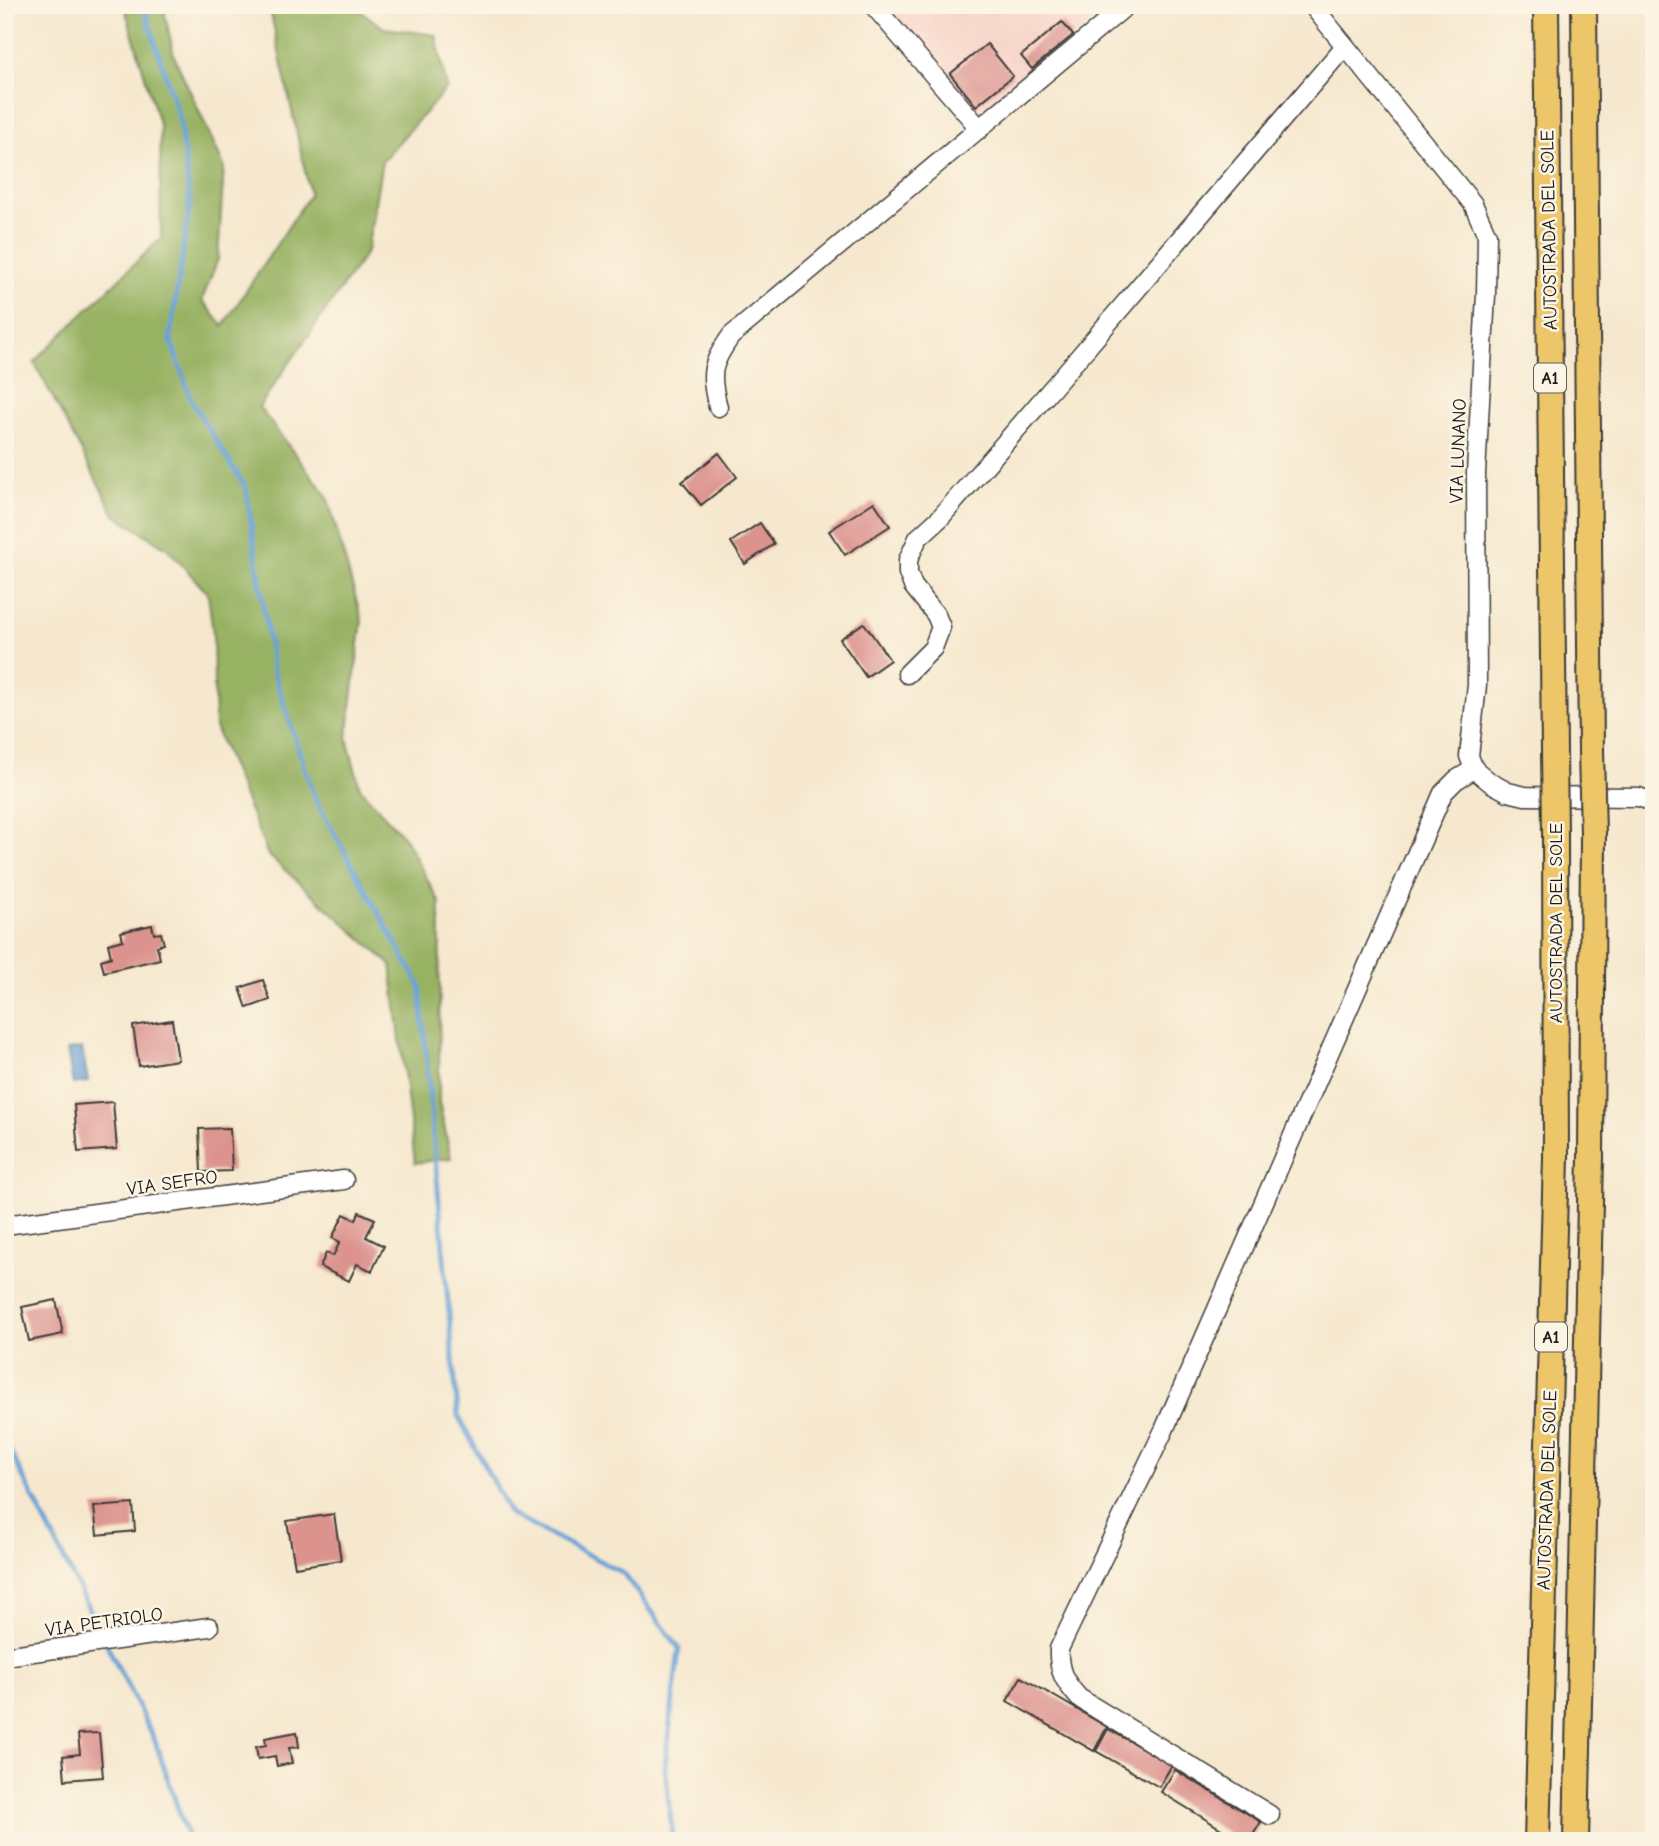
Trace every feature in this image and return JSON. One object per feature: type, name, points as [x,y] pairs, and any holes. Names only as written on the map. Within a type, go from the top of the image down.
[{"type":"highway","name":"AUTOSTRADA DEL SOLE","points":[[1536,1841],[1556,1157],[1546,5]]},
{"type":"highway","name":"AUTOSTRADA DEL SOLE","points":[[1576,1841],[1591,1157],[1593,834],[1584,5]]},
{"type":"street","points":[[873,5],[980,129]]},
{"type":"street","points":[[718,407],[712,376],[718,355],[731,336],[1126,5]]},
{"type":"street","name":"VIA LUNANO","points":[[1312,5],[1474,204],[1487,235],[1476,473],[1478,685],[1469,756],[1474,769]]},
{"type":"street","points":[[906,674],[933,648],[941,627],[936,615],[913,586],[908,573],[908,559],[918,538],[940,518],[1038,406],[1345,46]]},
{"type":"street","points":[[1270,1815],[1079,1698],[1061,1674],[1058,1664],[1059,1649],[1164,1430],[1443,793],[1456,780],[1474,769],[1508,792],[1525,796],[1639,797],[1654,803]]},
{"type":"street","name":"VIA SEFRO","points":[[5,1225],[344,1180]]},
{"type":"street","name":"VIA PETRIOLO","points":[[5,1656],[209,1627]]},
{"type":"shaded area","points":[[883,5],[1112,5],[976,117]]},
{"type":"green space","points":[[124,5],[163,5],[174,56],[224,166],[218,259],[202,300],[223,326],[310,194],[269,5],[352,5],[384,28],[436,35],[447,88],[382,161],[367,251],[259,407],[327,496],[362,620],[347,738],[360,788],[406,840],[440,903],[439,1102],[451,1158],[415,1163],[391,965],[268,855],[215,727],[213,634],[208,594],[168,549],[115,515],[34,362],[161,238],[160,127]]},
{"type":"water","points":[[82,1048],[88,1082],[73,1084],[67,1050]]},
{"type":"building","points":[[1062,22],[1073,35],[1032,69],[1021,56]]},
{"type":"building","points":[[987,44],[1013,76],[976,106],[950,74]]},
{"type":"building","points":[[719,453],[737,477],[701,505],[682,482]]},
{"type":"building","points":[[874,502],[890,526],[845,555],[829,531]]},
{"type":"building","points":[[760,523],[774,544],[745,564],[731,542]]},
{"type":"building","points":[[864,623],[890,660],[866,677],[840,639]]},
{"type":"building","points":[[152,925],[154,934],[161,933],[164,944],[157,946],[160,959],[104,972],[101,960],[111,957],[108,944],[123,940],[121,932]]},
{"type":"building","points":[[263,980],[270,1000],[247,1008],[240,988]]},
{"type":"building","points":[[172,1020],[178,1060],[139,1066],[133,1026]]},
{"type":"building","points":[[113,1102],[117,1149],[78,1152],[74,1105]]},
{"type":"building","points":[[230,1128],[232,1171],[201,1172],[199,1129]]},
{"type":"building","points":[[359,1212],[375,1219],[366,1237],[384,1246],[372,1271],[357,1264],[349,1281],[320,1267],[326,1253],[333,1256],[340,1242],[332,1238],[344,1214],[356,1220]]},
{"type":"building","points":[[56,1300],[63,1334],[29,1341],[22,1307]]},
{"type":"building","points":[[133,1504],[135,1531],[97,1535],[94,1507]]},
{"type":"building","points":[[334,1514],[341,1560],[295,1567],[287,1521]]},
{"type":"building","points":[[1021,1677],[1107,1727],[1094,1751],[1007,1701]]},
{"type":"building","points":[[1108,1729],[1172,1765],[1159,1787],[1096,1751]]},
{"type":"building","points":[[297,1732],[299,1747],[289,1748],[292,1763],[277,1766],[275,1756],[258,1759],[256,1747],[266,1745],[265,1738]]},
{"type":"building","points":[[99,1733],[103,1777],[65,1780],[63,1756],[80,1754],[78,1734]]},
{"type":"building","points":[[1175,1770],[1261,1822],[1249,1841],[1241,1841],[1161,1792]]},
{"type":"waterway","points":[[143,5],[179,117],[190,202],[170,338],[192,402],[246,488],[273,670],[315,799],[420,986],[458,1415],[510,1514],[623,1573],[679,1648],[665,1766],[673,1841]]},
{"type":"waterway","points":[[5,1441],[155,1741],[189,1841]]}]
